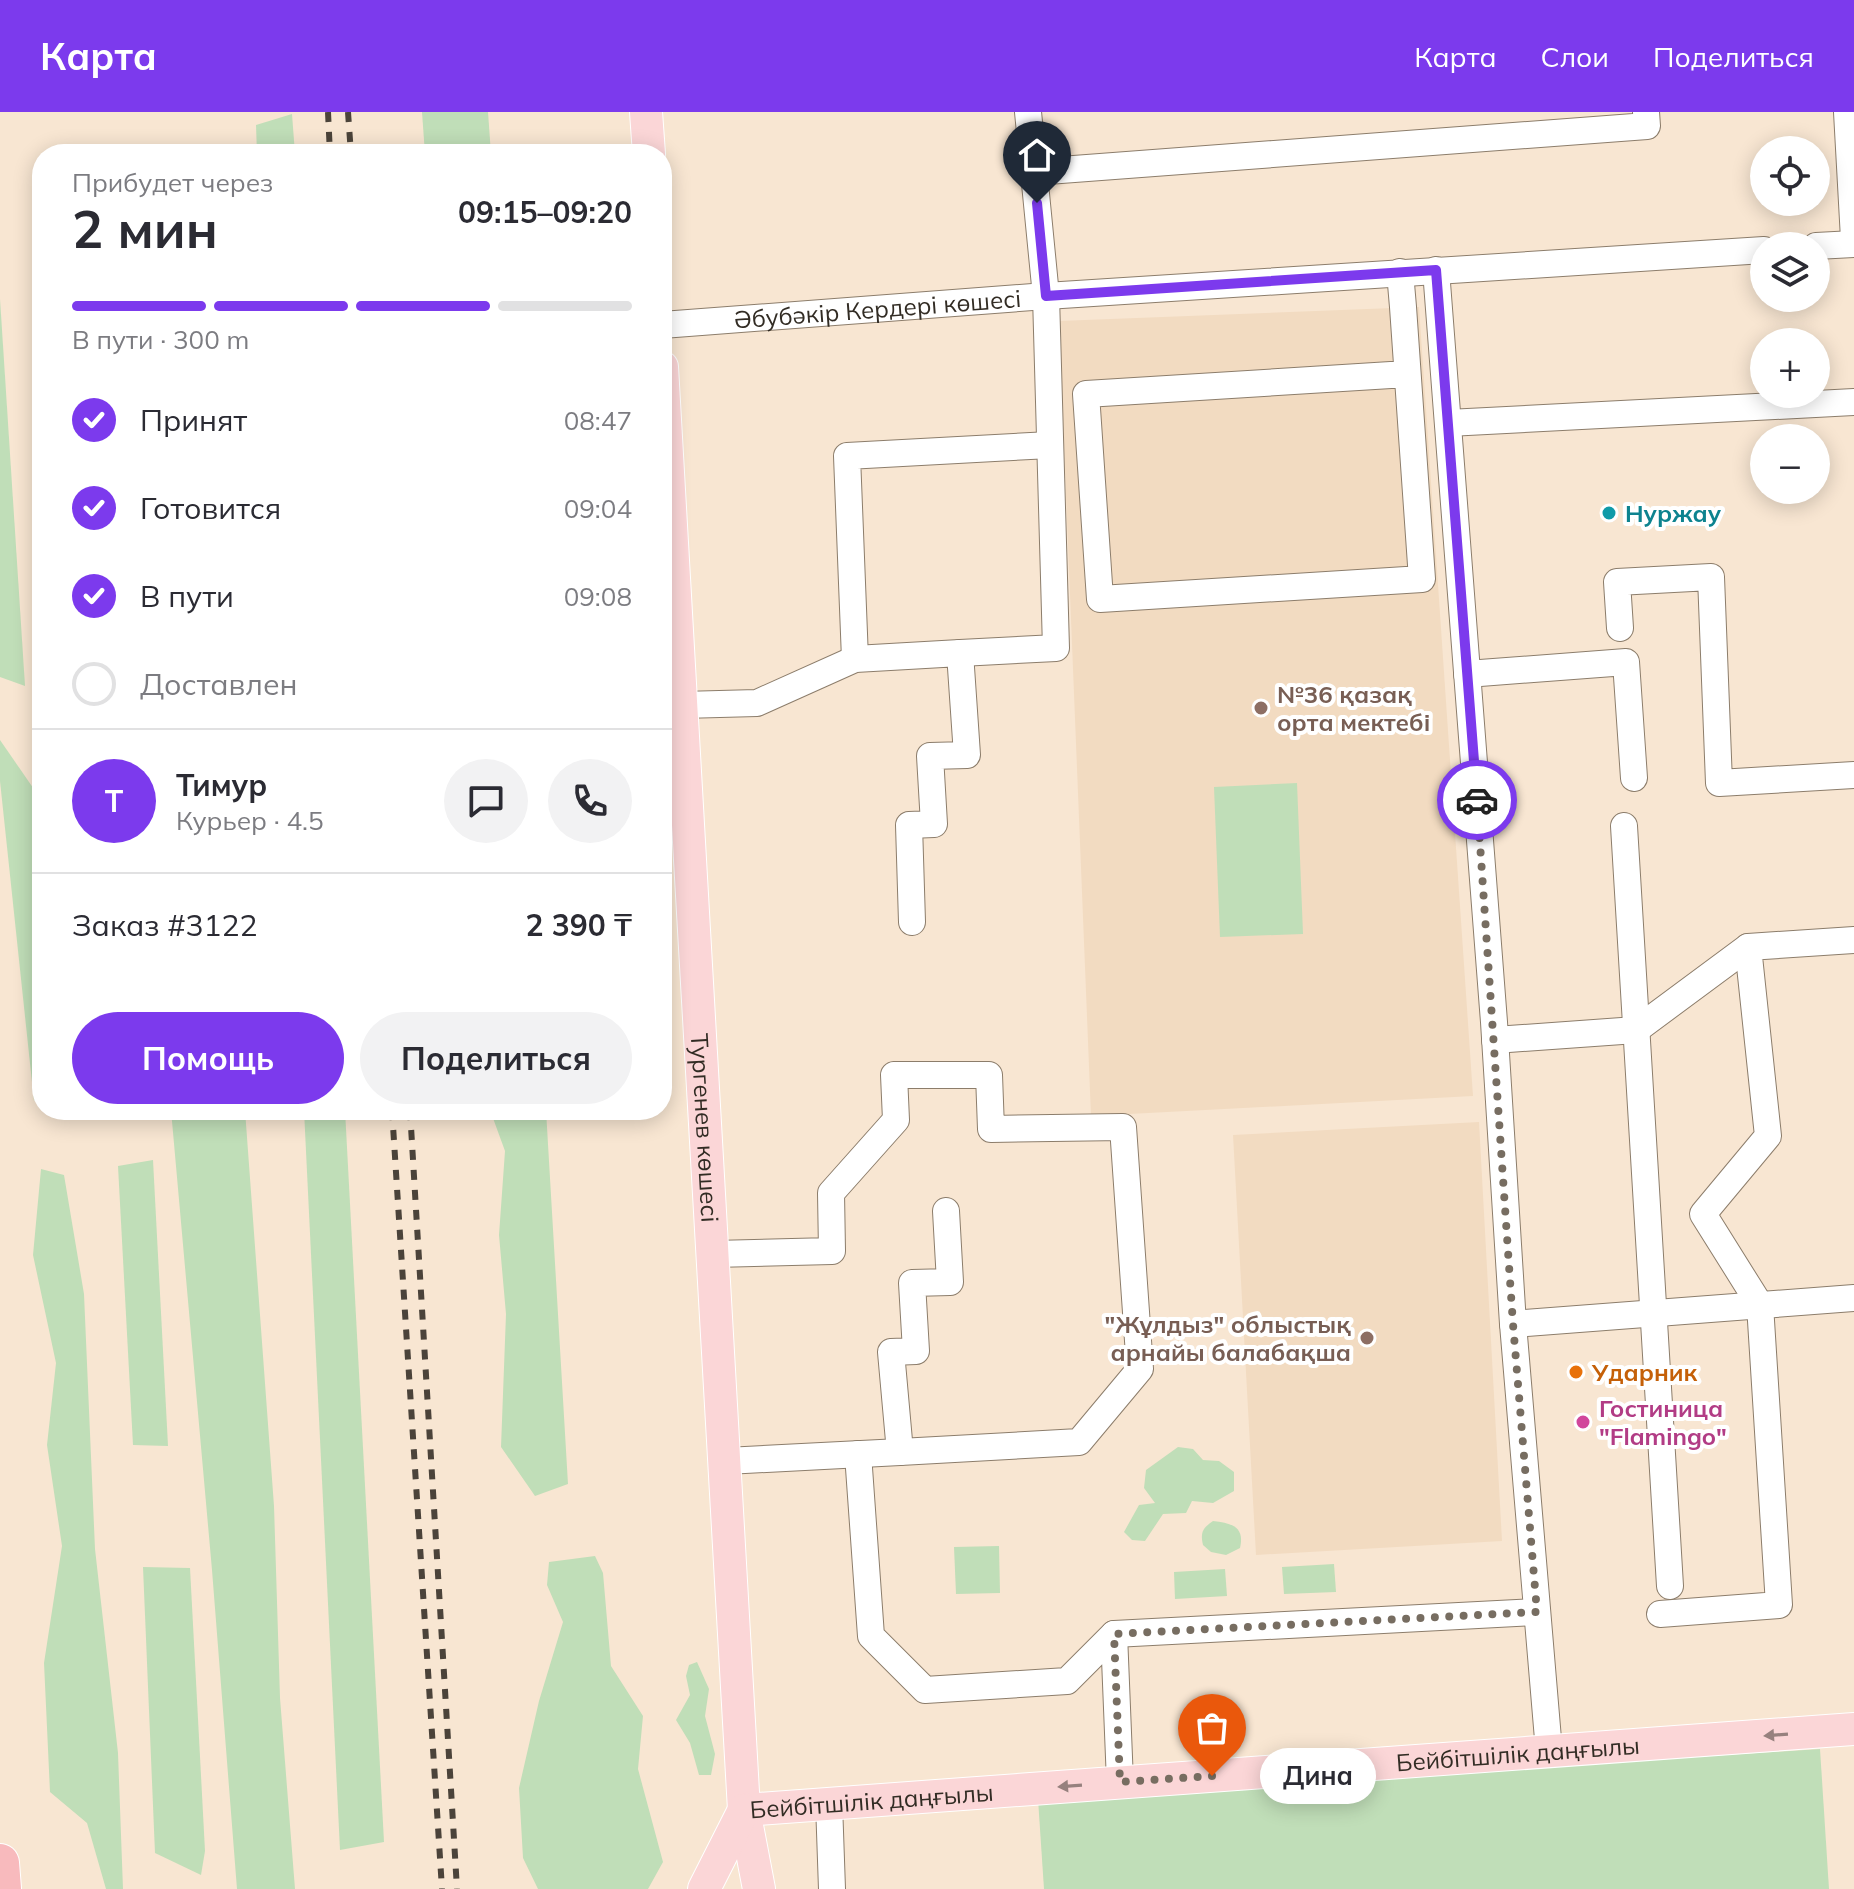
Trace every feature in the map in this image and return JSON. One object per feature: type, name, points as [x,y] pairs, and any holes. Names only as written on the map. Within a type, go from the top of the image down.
[{"type":"highway","points":[[0,1863],[2,1889]]},
{"type":"main road","points":[[646,112],[648,144]]},
{"type":"main road","name":"Тургенев көшесі","points":[[672,536],[744,1810],[759,1889]]},
{"type":"main road","name":"Бейбітшілік даңғылы","points":[[704,1889],[744,1810],[1854,1729]]},
{"type":"street","points":[[682,705],[757,703],[855,659],[1056,648],[1046,296],[1028,112]]},
{"type":"street","points":[[1034,172],[1647,126],[1646,112]]},
{"type":"street","points":[[1830,244],[1854,241],[1847,112]]},
{"type":"street","name":"Әбубәкір Кердері көшесі","points":[[672,324],[1046,296],[1750,251]]},
{"type":"street","points":[[1436,270],[1495,1040],[1513,1324],[1549,1751]]},
{"type":"street","points":[[1400,272],[1422,579],[1100,599],[1086,394],[1407,374]]},
{"type":"street","points":[[1448,423],[1854,402]]},
{"type":"street","points":[[855,659],[847,456],[1050,445]]},
{"type":"street","points":[[1620,628],[1617,582],[1711,577],[1719,783],[1854,775]]},
{"type":"street","points":[[912,922],[909,825],[934,824],[930,756],[967,755],[960,653]]},
{"type":"street","points":[[1467,674],[1626,662],[1634,778]]},
{"type":"street","points":[[1624,826],[1670,1586]]},
{"type":"street","points":[[1495,1040],[1636,1030],[1748,947],[1854,940]]},
{"type":"street","points":[[1660,1614],[1779,1605],[1760,1305],[1703,1214],[1768,1136],[1748,947]]},
{"type":"street","points":[[714,1254],[832,1251],[831,1193],[896,1120],[894,1075],[989,1075],[991,1129],[1123,1127],[1140,1369],[1079,1442],[726,1461]]},
{"type":"street","points":[[900,1452],[891,1352],[916,1351],[912,1283],[950,1282],[946,1211]]},
{"type":"street","points":[[1513,1324],[1854,1298]]},
{"type":"street","points":[[858,1454],[871,1636],[925,1690],[1067,1681],[1114,1634],[1537,1612]]},
{"type":"street","points":[[1114,1634],[1120,1782]]},
{"type":"street","points":[[829,1803],[832,1889]]},
{"type":"shaded area","name":"№36 қазақ орта мектебі","points":[[1419,307],[1473,1096],[1091,1116],[1059,321]]},
{"type":"shaded area","name":"\"Жұлдыз\" облыстық арнайы балабақша","points":[[1479,1122],[1502,1541],[1256,1555],[1233,1135]]},
{"type":"green space","points":[[422,112],[488,112],[490,144],[424,144]]},
{"type":"green space","points":[[292,114],[294,144],[257,144],[256,125]]},
{"type":"green space","points":[[0,299],[25,686],[0,677]]},
{"type":"green space","points":[[0,740],[32,786],[32,1082],[0,781]]},
{"type":"green space","points":[[1297,783],[1303,934],[1220,937],[1214,787]]},
{"type":"green space","points":[[172,1120],[246,1120],[274,1506],[280,1698],[295,1889],[237,1889]]},
{"type":"green space","points":[[304,1120],[346,1120],[384,1842],[340,1850]]},
{"type":"green space","points":[[494,1120],[547,1120],[568,1484],[535,1496],[501,1447],[506,1314],[499,1235],[505,1151]]},
{"type":"green space","points":[[153,1160],[168,1446],[133,1445],[118,1166]]},
{"type":"green space","points":[[41,1169],[64,1175],[84,1294],[95,1549],[118,1753],[123,1889],[106,1889],[87,1823],[50,1792],[44,1663],[62,1546],[47,1445],[56,1363],[33,1255]]},
{"type":"green space","points":[[1178,1447],[1193,1449],[1203,1460],[1219,1461],[1234,1472],[1234,1491],[1213,1503],[1192,1501],[1186,1513],[1163,1514],[1145,1541],[1132,1540],[1124,1532],[1139,1505],[1155,1503],[1144,1488],[1146,1470]]},
{"type":"green space","points":[[1213,1521],[1236,1527],[1241,1535],[1240,1548],[1226,1555],[1211,1552],[1203,1545],[1203,1531]]},
{"type":"green space","points":[[999,1546],[1000,1593],[956,1594],[954,1547]]},
{"type":"green space","points":[[595,1556],[603,1573],[611,1666],[643,1716],[638,1769],[663,1862],[648,1889],[538,1889],[523,1858],[519,1788],[539,1701],[563,1622],[547,1585],[549,1562]]},
{"type":"green space","points":[[1334,1564],[1336,1592],[1284,1594],[1282,1567]]},
{"type":"green space","points":[[143,1567],[190,1568],[205,1851],[201,1875],[155,1853]]},
{"type":"green space","points":[[1225,1569],[1227,1596],[1175,1599],[1174,1572]]},
{"type":"green space","points":[[697,1662],[709,1689],[705,1716],[715,1754],[711,1775],[699,1775],[690,1743],[676,1720],[690,1695],[686,1676],[689,1665]]},
{"type":"green space","points":[[1820,1749],[1829,1889],[1044,1889],[1038,1799]]},
{"type":"railway","points":[[328,112],[330,144]]},
{"type":"railway","points":[[348,112],[350,144]]},
{"type":"railway","points":[[393,1120],[442,1889]]},
{"type":"railway","points":[[411,1120],[457,1889]]},
{"type":"way so far","points":[[1212,1776],[1120,1782],[1114,1634],[1537,1612],[1513,1324],[1477,800]]},
{"type":"place","name":"Нуржау","points":[[1609,513]]},
{"type":"place","name":"№36 қазақ орта мектебі","points":[[1261,708]]},
{"type":"place","name":"\"Жұлдыз\" облыстық арнайы балабақша","points":[[1367,1338]]},
{"type":"place","name":"Ударник","points":[[1576,1372]]},
{"type":"place","name":"Гостиница \"Flamingo\"","points":[[1583,1422]]},
{"type":"place","name":"Дина","points":[[1212,1776]]},
{"type":"route","points":[[1037,203],[1046,296],[1436,270],[1477,800]]}]
